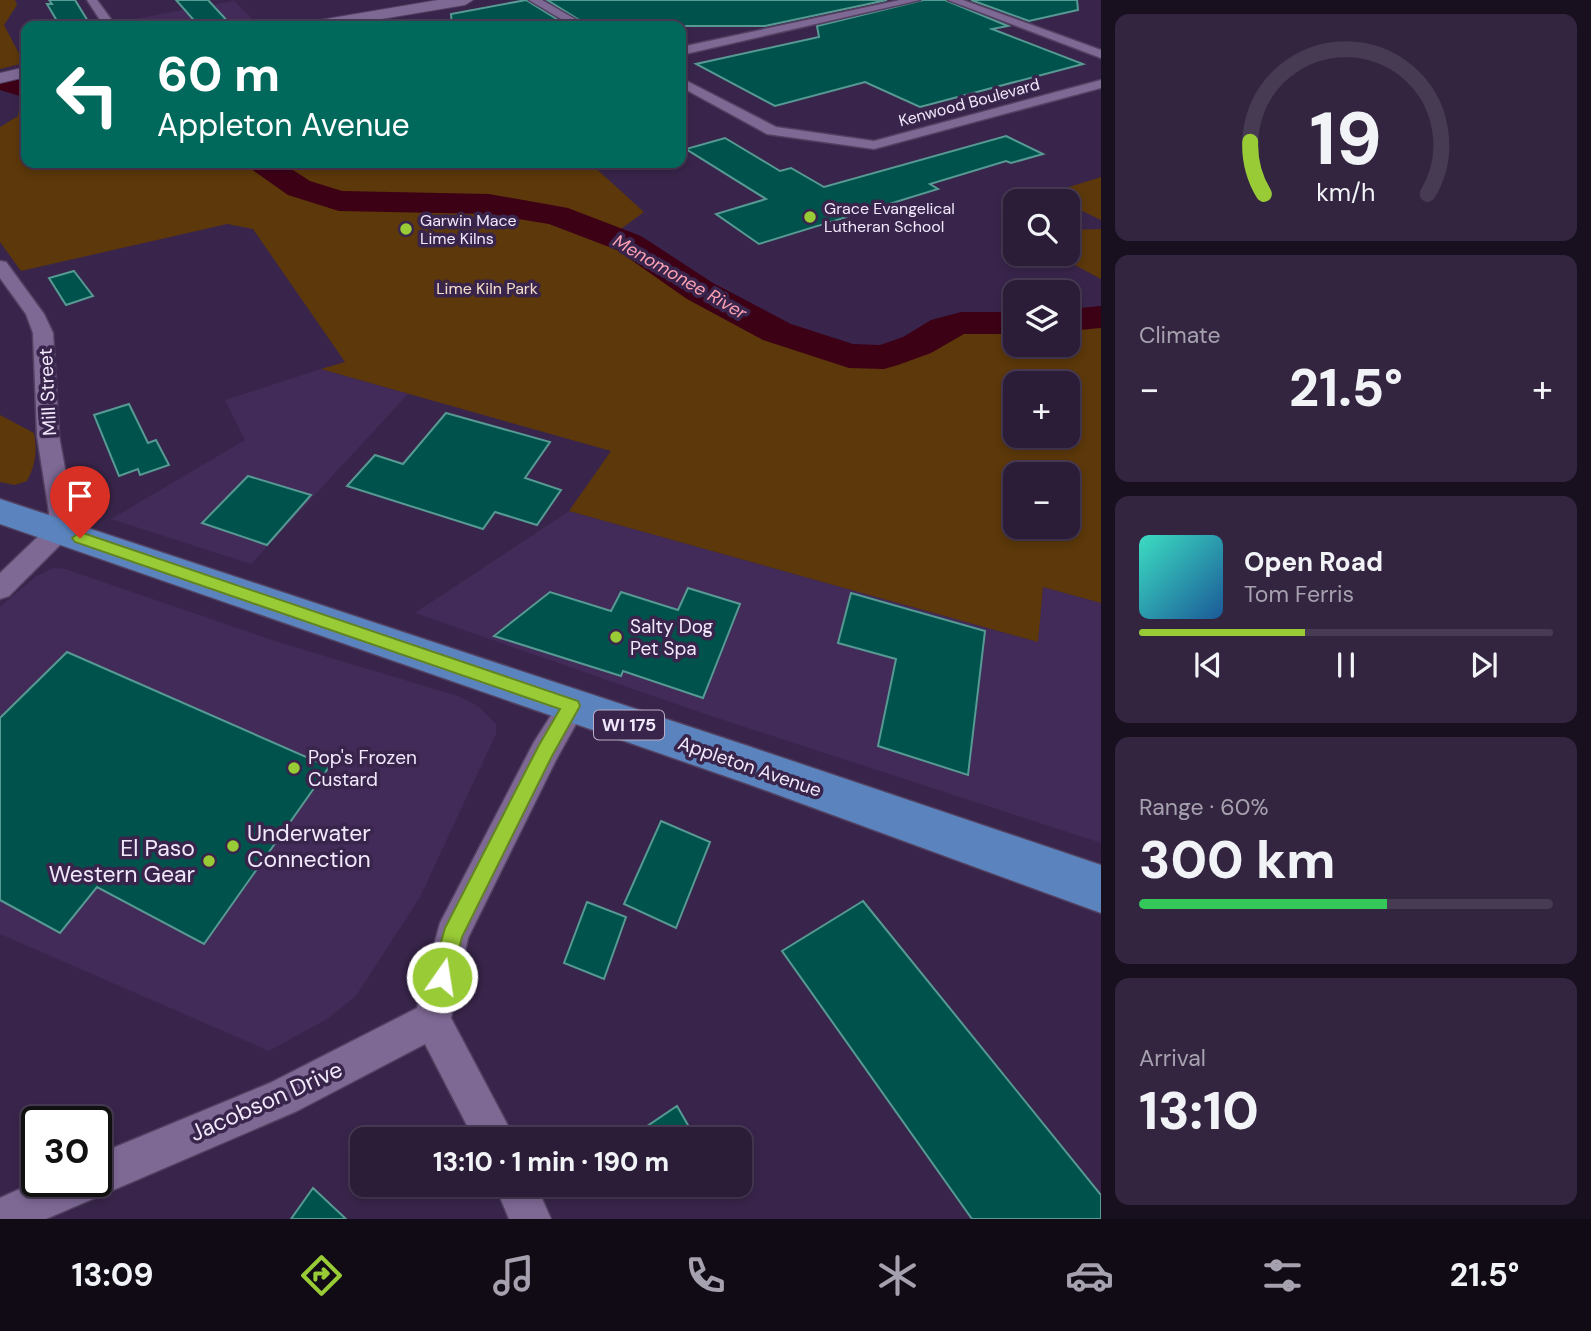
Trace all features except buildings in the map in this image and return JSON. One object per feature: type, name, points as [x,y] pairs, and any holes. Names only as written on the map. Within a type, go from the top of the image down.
[{"type":"main road","points":[[343,21],[465,0]]},
{"type":"main road","points":[[0,78],[21,73]]},
{"type":"main road","name":"Appleton Avenue","points":[[0,512],[1101,889]]},
{"type":"street","points":[[92,0],[107,21]]},
{"type":"street","points":[[534,0],[572,21]]},
{"type":"street","points":[[686,50],[915,0]]},
{"type":"street","points":[[953,0],[1101,54]]},
{"type":"street","name":"Kenwood Boulevard","points":[[686,85],[772,131],[874,145],[1101,84]]},
{"type":"street","name":"Mill Street","points":[[0,265],[36,314],[43,332],[48,436],[61,512],[59,531]]},
{"type":"street","points":[[0,589],[59,531]]},
{"type":"street","points":[[489,1127],[432,1020],[452,935],[545,751],[572,706]]},
{"type":"street","name":"Jacobson Drive","points":[[112,1168],[283,1097],[432,1020]]},
{"type":"street","points":[[0,1219],[48,1197]]},
{"type":"street","points":[[520,1197],[530,1219]]},
{"type":"shaded area","points":[[234,1],[255,21],[123,21]]},
{"type":"shaded area","points":[[321,369],[408,394],[251,564],[111,519],[245,440],[225,400]]},
{"type":"shaded area","points":[[569,511],[1037,642],[1043,587],[1101,603],[1101,843],[705,714],[415,613]]},
{"type":"shaded area","points":[[53,568],[65,569],[281,643],[458,696],[478,706],[496,724],[496,734],[420,897],[356,996],[327,1019],[269,1051],[0,934],[0,607],[35,577]]},
{"type":"green space","points":[[0,0],[15,0],[17,5],[4,25],[21,57],[21,64],[0,69]]},
{"type":"green space","name":"Lime Kiln Park","points":[[21,108],[21,168],[596,168],[644,212],[603,242],[668,275],[762,333],[795,348],[830,359],[894,364],[907,360],[950,336],[968,331],[1003,328],[1003,357],[1080,357],[1080,327],[1101,326],[1101,603],[1043,587],[1038,642],[569,511],[611,451],[321,369],[345,362],[253,229],[227,224],[21,271],[0,242],[0,127],[18,116]]},
{"type":"green space","points":[[1101,177],[1101,220],[1080,210],[1080,189],[1063,189]]},
{"type":"green space","points":[[1101,229],[1101,279],[1077,266],[1080,266],[1080,230]]},
{"type":"green space","points":[[0,415],[34,433],[32,469],[27,481],[15,485],[0,482]]},
{"type":"waterway","name":"Menomonee River","points":[[0,82],[21,88]]},
{"type":"waterway","name":"Menomonee River","points":[[269,168],[299,188],[339,201],[489,204],[556,215],[629,243],[700,291],[777,332],[849,356],[884,357],[917,345],[945,328],[961,323],[1003,323]]},
{"type":"waterway","name":"Menomonee River","points":[[1080,319],[1101,317]]},
{"type":"place","name":"Grace Evangelical Lutheran School","points":[[810,217]]},
{"type":"place","name":"Garwin Mace Lime Kilns","points":[[406,229]]},
{"type":"place","name":"Salty Dog Pet Spa","points":[[616,637]]},
{"type":"place","name":"Pop's Frozen Custard","points":[[294,768]]},
{"type":"place","name":"Underwater Connection","points":[[233,846]]},
{"type":"place","name":"El Paso Western Gear","points":[[209,861]]},
{"type":"route","points":[[80,538],[572,706],[545,751],[452,935],[442,977]]}]
